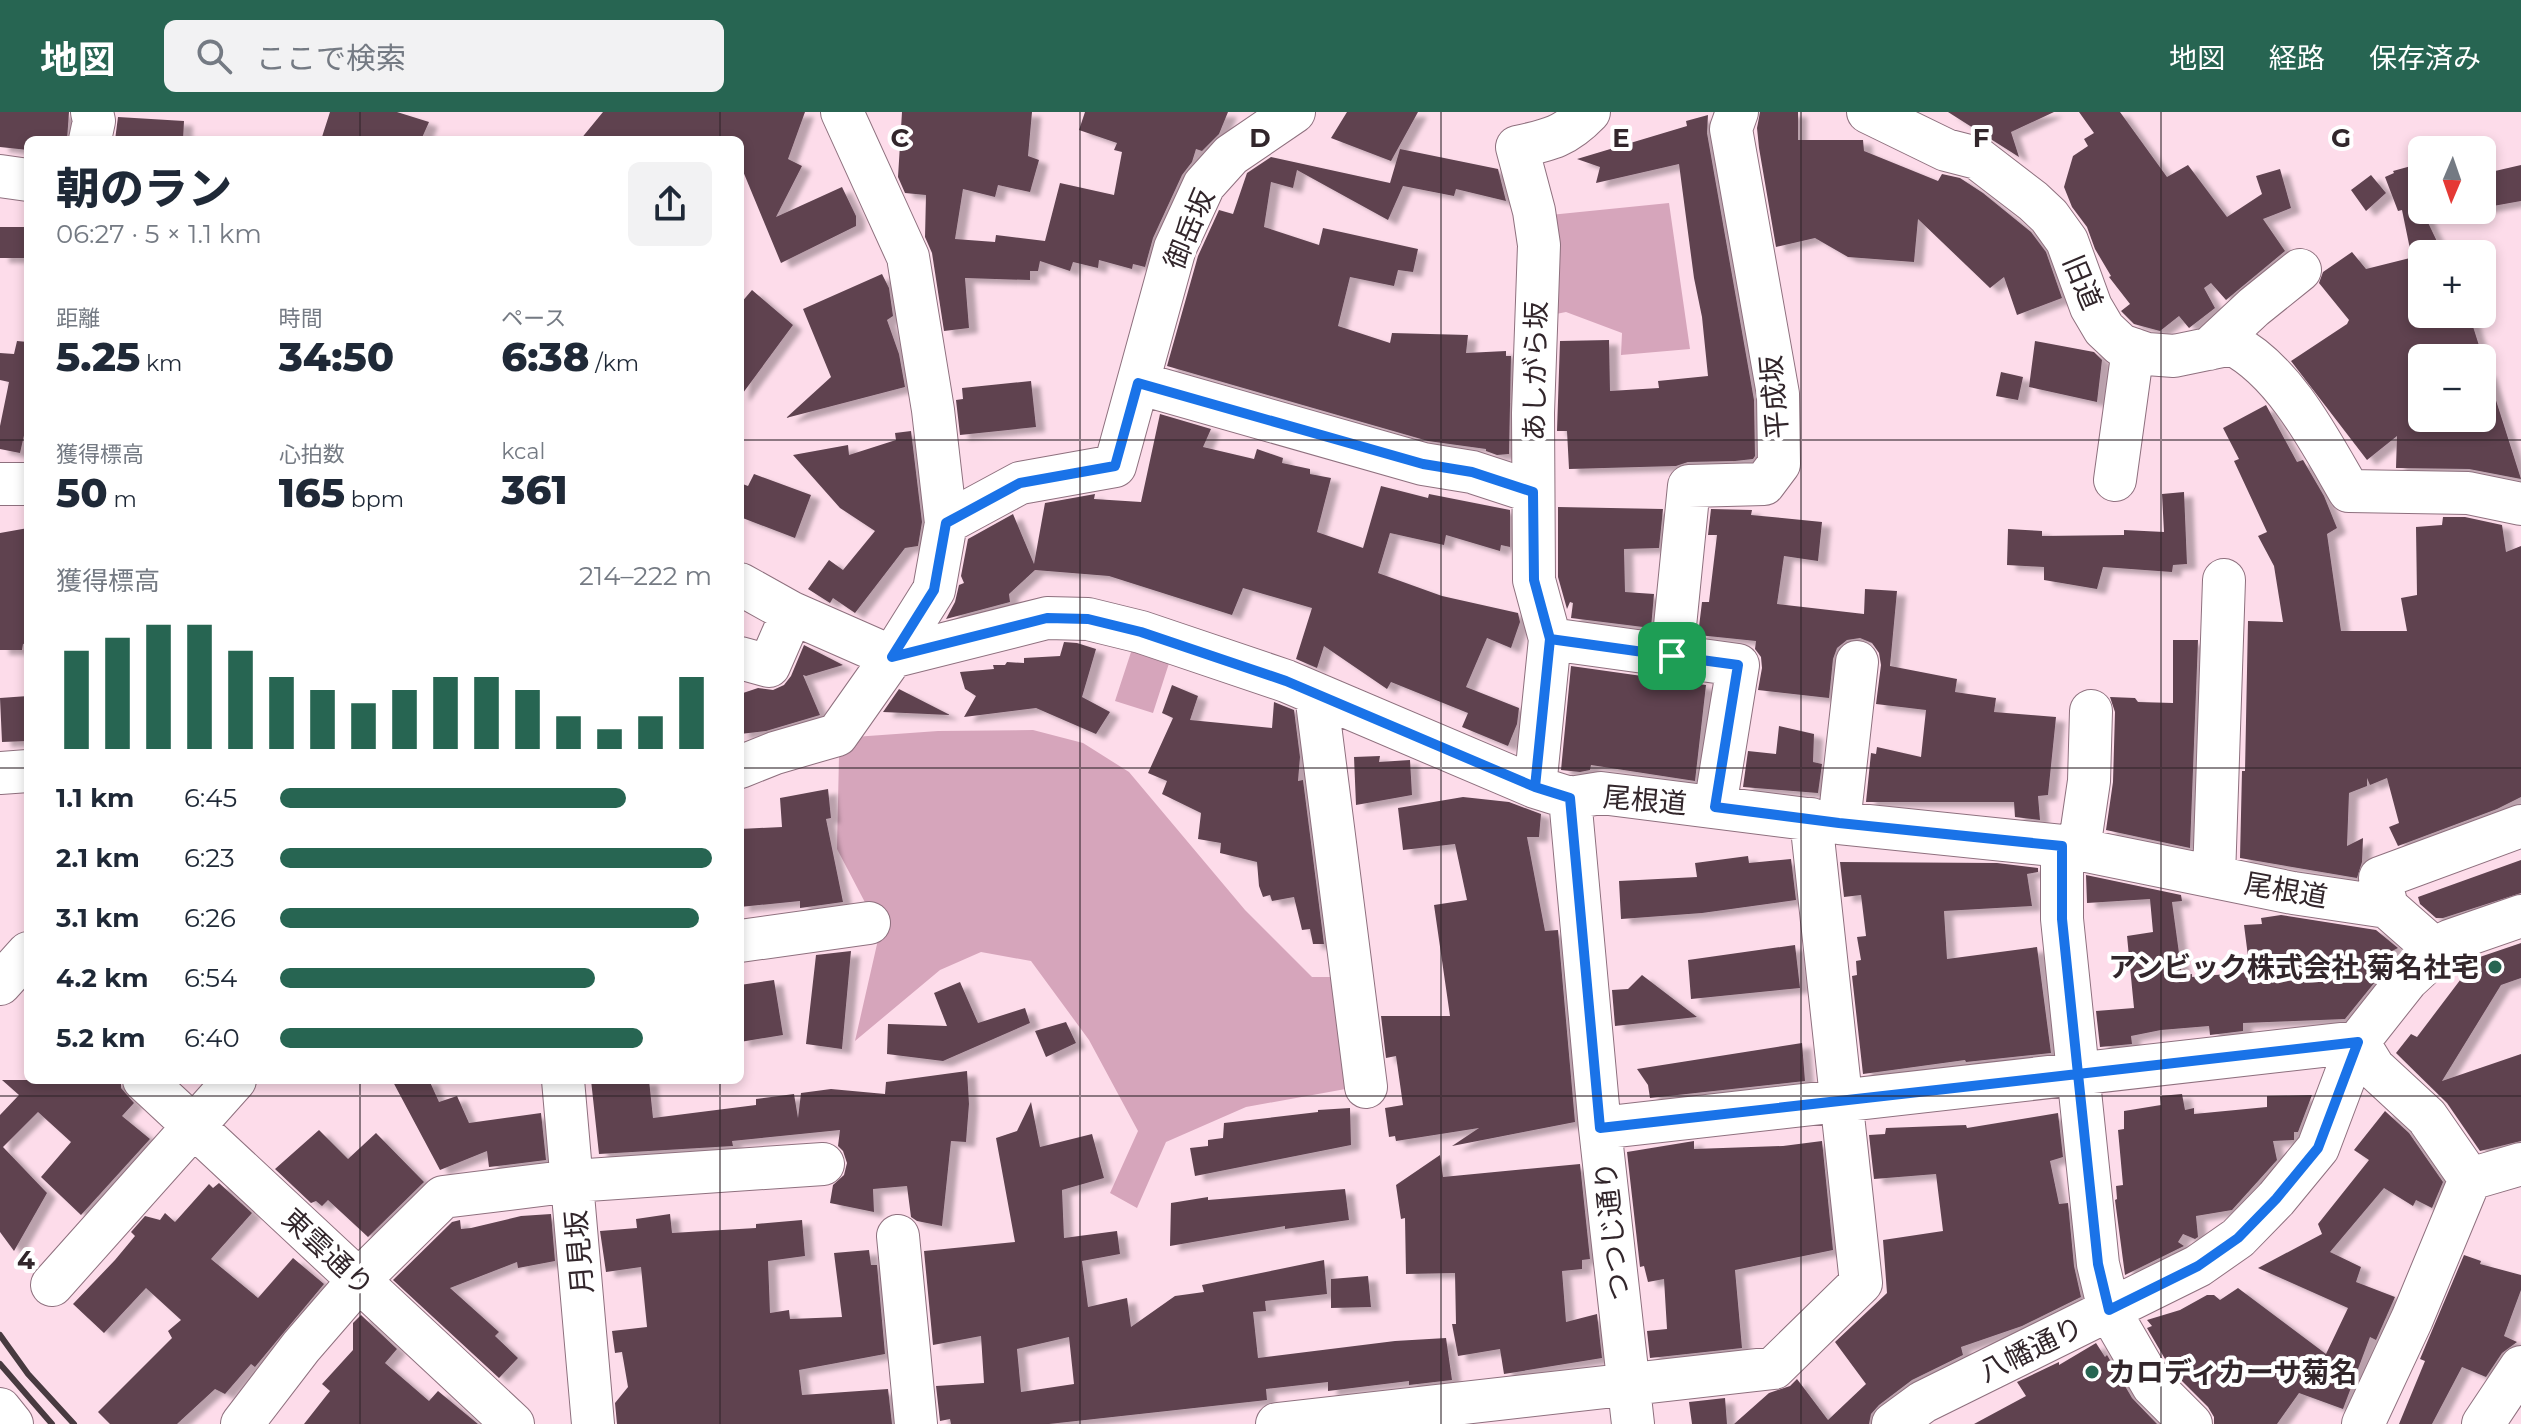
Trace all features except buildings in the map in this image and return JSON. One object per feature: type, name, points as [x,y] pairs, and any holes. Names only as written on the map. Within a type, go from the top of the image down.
[{"type":"street","points":[[91,136],[94,121],[92,112]]},
{"type":"street","points":[[744,765],[837,735],[934,590],[946,523],[931,396],[908,257],[842,112]]},
{"type":"street","name":"御岳坂","points":[[946,523],[1020,483],[1115,466],[1175,248],[1204,185],[1231,155],[1294,112]]},
{"type":"street","name":"あしがら坂","points":[[1552,793],[1550,639],[1534,580],[1539,245],[1534,211],[1517,147],[1557,138],[1575,127],[1589,112]]},
{"type":"street","name":"平成坂","points":[[1672,656],[1689,486],[1764,484],[1779,464],[1778,394],[1731,129],[1737,112]]},
{"type":"street","name":"旧道","points":[[1868,112],[1946,150],[1977,158],[2033,201],[2049,216],[2067,241],[2091,307],[2104,329],[2121,345],[2161,356],[2174,356],[2232,344],[2263,365],[2303,414],[2349,491],[2468,493],[2521,504]]},
{"type":"street","points":[[0,176],[24,179]]},
{"type":"street","points":[[2209,349],[2300,270]]},
{"type":"street","points":[[2115,480],[2133,349]]},
{"type":"street","points":[[1138,383],[1423,464],[1472,472],[1533,492]]},
{"type":"street","points":[[0,484],[24,484]]},
{"type":"street","points":[[2214,877],[2224,580]]},
{"type":"street","points":[[744,586],[792,613],[892,657]]},
{"type":"street","points":[[744,659],[769,666],[792,613]]},
{"type":"street","name":"尾根道","points":[[892,657],[1047,618],[1088,619],[1141,632],[1316,694],[1552,793],[1601,793],[2070,848],[2293,893],[2387,907]]},
{"type":"street","points":[[1550,639],[1738,665],[1715,807]]},
{"type":"street","points":[[1277,1424],[1631,1404],[1774,1368],[1861,1283],[1840,1101],[1825,821],[1857,662]]},
{"type":"street","points":[[1316,694],[1366,1087]]},
{"type":"street","points":[[2091,711],[2089,781],[2070,848],[2062,919],[2098,1264],[2109,1310],[2153,1386],[2191,1424]]},
{"type":"street","points":[[0,773],[24,771]]},
{"type":"street","name":"つつじ通り","points":[[1552,793],[1600,1128],[1631,1404]]},
{"type":"street","points":[[2437,951],[2387,907],[2380,878],[2521,826]]},
{"type":"street","name":"八幡通り","points":[[1893,1424],[1923,1402],[2198,1266],[2238,1238],[2276,1199],[2318,1148],[2358,1042],[2407,980],[2449,941],[2521,916]]},
{"type":"street","points":[[744,940],[869,923]]},
{"type":"street","points":[[1600,1128],[2358,1042],[2374,1068],[2427,1117],[2470,1179]]},
{"type":"street","name":"東雲通り","points":[[148,1084],[513,1424]]},
{"type":"street","points":[[52,1285],[232,1084]]},
{"type":"street","name":"月見坂","points":[[563,1084],[593,1424]]},
{"type":"street","points":[[242,1424],[301,1347],[359,1280],[443,1197],[573,1181],[823,1164]]},
{"type":"street","points":[[2470,1179],[2521,1164]]},
{"type":"street","points":[[2363,1424],[2412,1319],[2470,1179]]},
{"type":"street","points":[[898,1236],[916,1424]]},
{"type":"street","points":[[2483,1424],[2521,1367]]},
{"type":"street","points":[[0,1409],[12,1424]]},
{"type":"shaded area","points":[[1669,203],[1690,349],[1621,355],[1622,333],[1566,312],[1551,315],[1550,215]]},
{"type":"shaded area","points":[[1133,646],[1171,657],[1153,713],[1115,701]]},
{"type":"shaded area","points":[[1033,730],[1083,743],[1129,772],[1245,910],[1312,977],[1340,977],[1351,1088],[1246,1107],[1166,1142],[1137,1208],[1110,1193],[1138,1131],[1089,1040],[1031,961],[981,952],[940,970],[855,1041],[880,931],[837,849],[839,756],[854,737],[938,731]]},
{"type":"railway","points":[[0,1335],[28,1374],[74,1424]]},
{"type":"railway","points":[[0,1364],[52,1424]]},
{"type":"place","name":"アンビック株式会社 菊名社宅","points":[[2495,967]]},
{"type":"place","name":"カロディカーサ菊名","points":[[2092,1372]]},
{"type":"route","points":[[1672,656],[1550,639],[1535,787],[1286,681],[1141,632],[1088,619],[1047,618],[892,657],[934,590],[946,523],[1020,483],[1115,466],[1138,383],[1423,464],[1472,472],[1533,492],[1534,580],[1550,639],[1547,683],[1535,787],[1570,798],[1600,1128],[2078,1074],[2098,1264],[2109,1310],[2198,1266],[2238,1238],[2276,1199],[2318,1148],[2358,1042],[2078,1074],[2062,919],[2062,846],[1715,807],[1738,665],[1672,656]]}]
